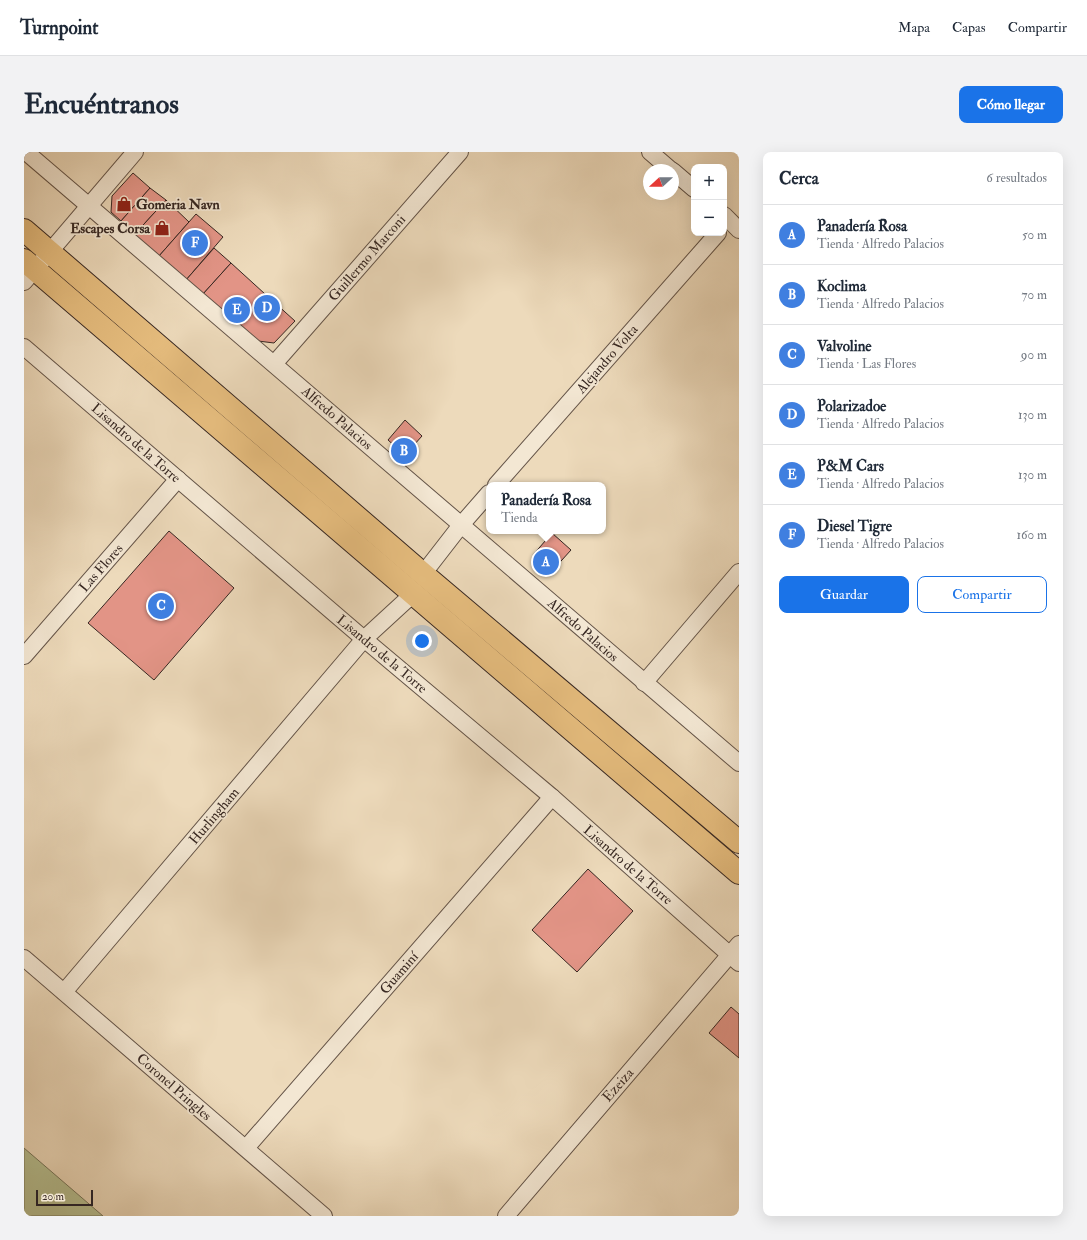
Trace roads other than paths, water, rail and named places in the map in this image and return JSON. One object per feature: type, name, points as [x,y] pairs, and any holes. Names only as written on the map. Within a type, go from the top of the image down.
[{"type":"main road","points":[[24,230],[423,574],[739,842]]},
{"type":"main road","points":[[28,271],[413,594],[739,872]]},
{"type":"street","name":"Alfredo Palacios","points":[[26,152],[739,763]]},
{"type":"street","points":[[28,271],[49,252],[134,152]]},
{"type":"street","name":"Guillermo Marconi","points":[[274,364],[460,152]]},
{"type":"street","points":[[650,152],[664,164]]},
{"type":"street","points":[[679,177],[691,187]]},
{"type":"street","name":"Alejandro Volta","points":[[499,482],[715,236]]},
{"type":"street","name":"Lisandro de la Torre","points":[[24,347],[364,640],[736,954]]},
{"type":"street","name":"Las Flores","points":[[24,656],[178,479]]},
{"type":"street","points":[[423,574],[461,524],[486,496]]},
{"type":"street","points":[[644,683],[739,572]]},
{"type":"street","name":"Hurlingham","points":[[64,992],[364,640],[413,594]]},
{"type":"street","name":"Guaminí","points":[[246,1148],[552,798]]},
{"type":"street","name":"Ezeiza","points":[[506,1216],[736,954]]},
{"type":"street","name":"Coronel Pringles","points":[[24,958],[324,1216]]},
{"type":"place","name":"Gomeria Navn","points":[[124,204]]},
{"type":"place","name":"Escapes Corsa","points":[[162,228]]},
{"type":"place","name":"Diesel Tigre","points":[[195,243]]},
{"type":"place","name":"Polarizadoe","points":[[267,308]]},
{"type":"place","name":"P&M Cars","points":[[237,310]]},
{"type":"place","name":"Koclima","points":[[404,451]]},
{"type":"place","name":"Panadería Rosa","points":[[546,562]]},
{"type":"place","name":"Valvoline","points":[[161,606]]}]
